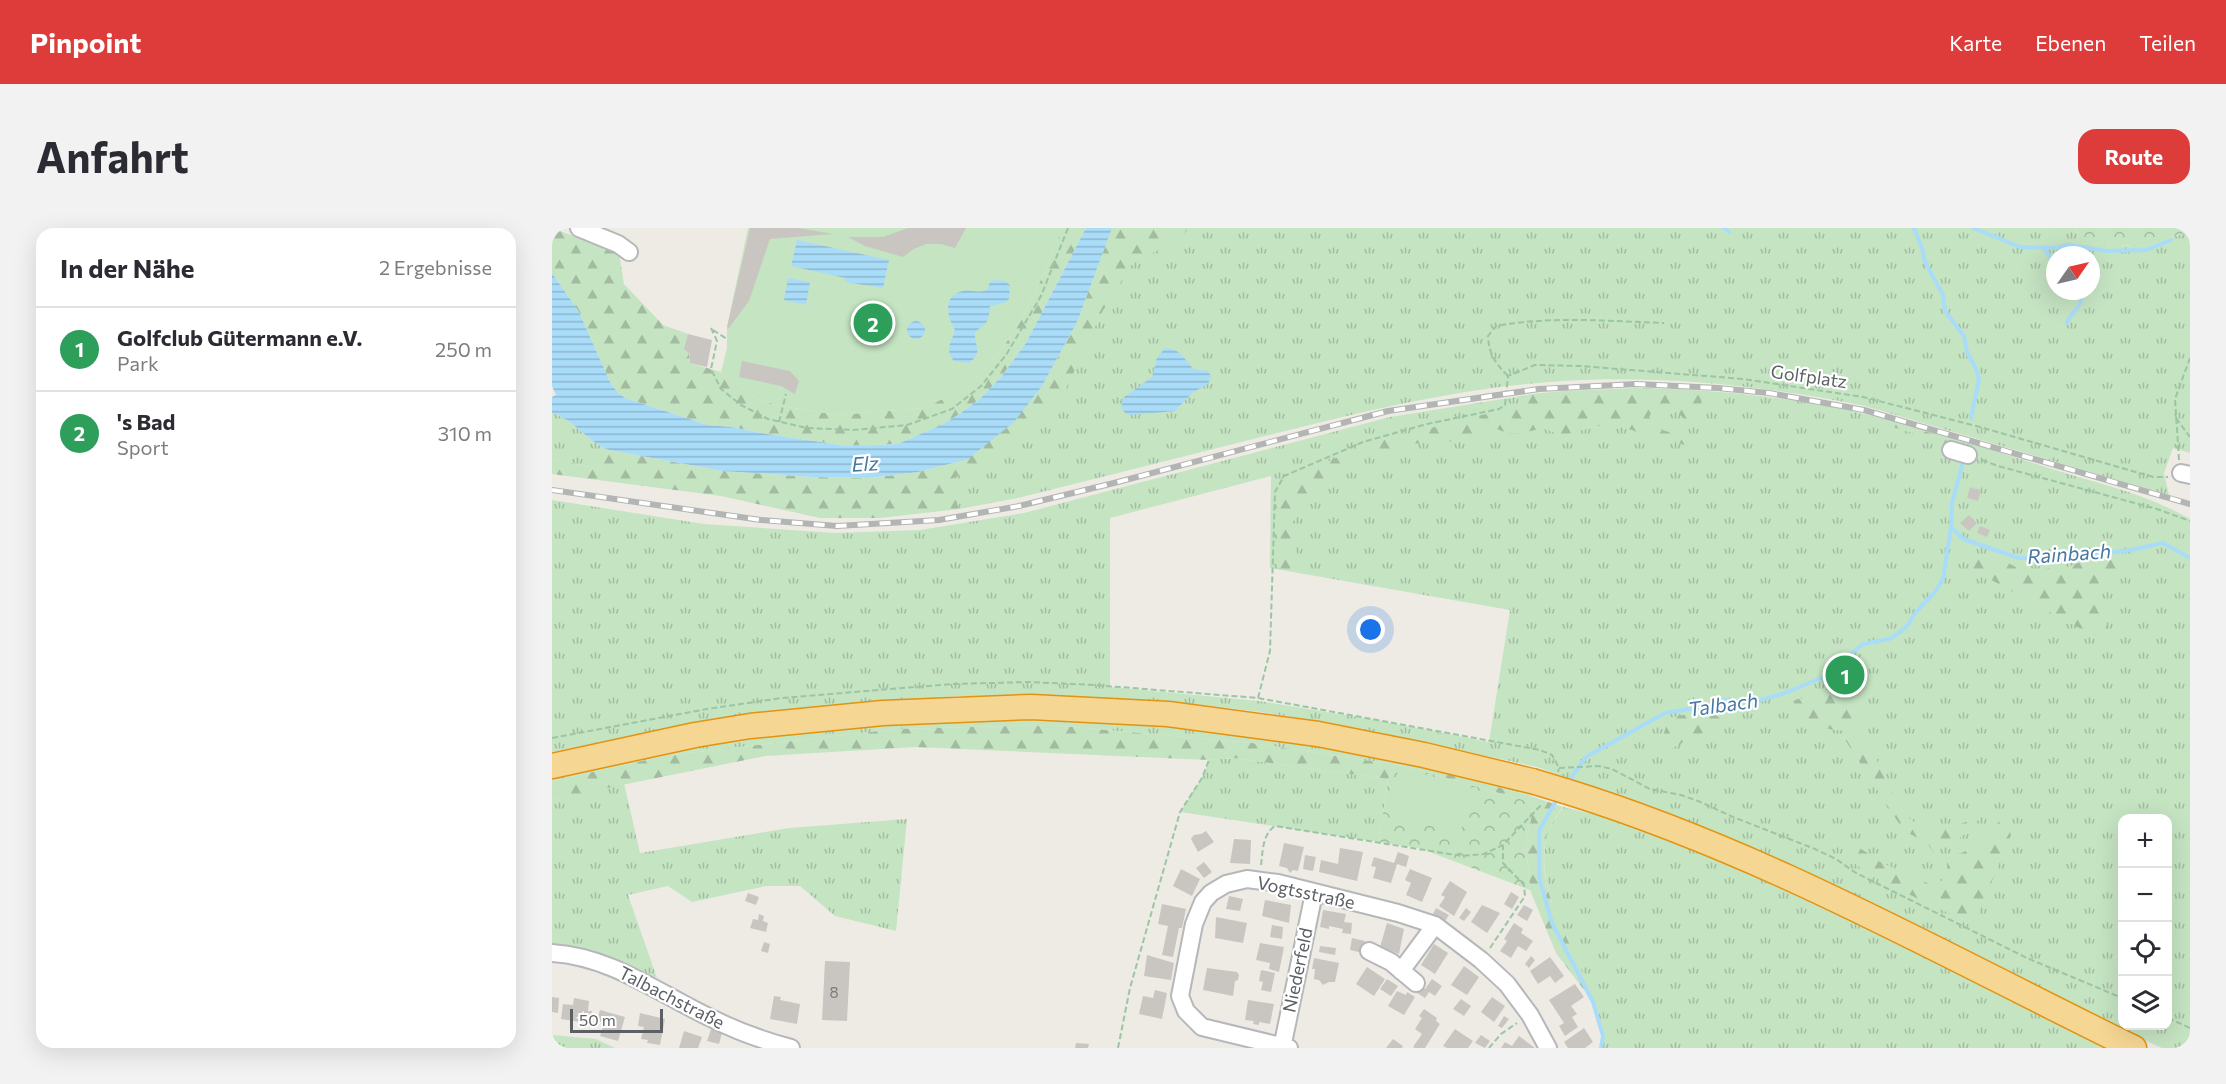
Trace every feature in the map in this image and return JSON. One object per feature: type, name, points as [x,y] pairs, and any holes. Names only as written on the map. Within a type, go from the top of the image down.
[{"type":"highway","points":[[552,766],[695,735],[750,726],[883,713],[1030,707],[1168,714],[1318,734],[1424,755],[1532,781],[1681,831],[1796,879],[1884,921],[2134,1048]]},
{"type":"street","points":[[579,228],[618,244],[629,252]]},
{"type":"street","name":"Vogtsstraße","points":[[1284,1047],[1207,1029],[1197,1023],[1186,1011],[1180,996],[1194,924],[1203,902],[1211,893],[1226,884],[1247,879],[1278,883],[1435,925],[1508,984],[1530,1015],[1548,1048]]},
{"type":"street","name":"Niederfeld","points":[[1284,1047],[1314,893]]},
{"type":"street","points":[[1401,971],[1435,925]]},
{"type":"street","points":[[1369,951],[1391,962],[1416,983]]},
{"type":"street","name":"Talbachstraße","points":[[552,953],[589,958],[635,977],[713,1020],[791,1048]]},
{"type":"path","points":[[727,339],[711,328],[717,341],[711,369],[721,389],[741,405],[779,422],[807,428],[853,430],[907,425],[952,409],[981,386],[1006,355],[1041,296],[1068,228]]},
{"type":"path","points":[[1258,698],[1270,651],[1275,492],[1284,476],[1363,442],[1427,424],[1499,409],[1505,405],[1508,376],[1495,363],[1488,350],[1488,336],[1496,326],[1520,322],[1580,320],[1664,323]]},
{"type":"path","name":"Golfplatz","points":[[1508,376],[1535,365],[1581,366],[1743,379],[1863,397],[1980,427],[2153,477],[2166,477],[2186,474],[2177,454],[2175,399],[2190,358]]},
{"type":"path","points":[[779,422],[786,394]]},
{"type":"path","points":[[2176,418],[2190,437]]},
{"type":"path","points":[[1960,452],[1998,466],[2190,520]]},
{"type":"path","points":[[1118,1048],[1130,988],[1180,812],[1202,778],[1209,760]]},
{"type":"path","points":[[1559,768],[1599,766],[1612,769],[1650,789],[1698,801],[1815,849],[1836,859],[1856,873],[2027,958],[2118,996]]},
{"type":"path","points":[[1259,880],[1265,838],[1268,831],[1275,826],[1462,856],[1484,854],[1503,845],[1503,863],[1524,885],[1525,896],[1481,960]]},
{"type":"path","points":[[1489,1048],[1501,1034],[1530,1015]]},
{"type":"path","points":[[2172,1020],[2190,1028]]},
{"type":"green space","points":[[552,228],[619,253],[624,284],[663,325],[688,334],[690,363],[721,372],[758,399],[781,406],[837,415],[925,408],[959,390],[986,369],[1022,319],[1047,267],[1062,228],[1086,228],[1026,343],[1001,377],[981,398],[943,424],[898,444],[847,446],[708,425],[625,398],[610,382],[579,312],[552,273]]},
{"type":"green space","points":[[748,228],[1062,228],[1047,267],[1022,319],[986,369],[959,390],[925,408],[837,415],[781,406],[758,399],[721,372],[727,348],[727,327]]},
{"type":"green space","points":[[1112,228],[2076,228],[2079,243],[2111,246],[2152,245],[2190,231],[2190,453],[2173,448],[2164,473],[2169,495],[1865,406],[1790,393],[1715,384],[1601,380],[1526,384],[1451,394],[1305,426],[1018,498],[959,509],[944,467],[1042,386],[1077,322]]},
{"type":"green space","points":[[1112,228],[1189,228],[1177,242],[1134,261],[1102,312],[1063,395],[1030,432],[981,466],[949,480],[959,509],[880,518],[820,518],[721,496],[552,474],[552,459],[600,469],[609,450],[723,471],[813,477],[870,478],[918,472],[968,459],[1042,386],[1077,322]]},
{"type":"green space","points":[[2076,228],[2190,228],[2190,231],[2152,245],[2111,246],[2079,243]]},
{"type":"green space","points":[[1638,388],[1771,397],[1845,409],[1933,432],[2121,490],[2174,510],[2190,519],[2190,1048],[2162,1048],[2125,1030],[2172,1030],[2172,814],[2118,814],[2118,1026],[1918,925],[1712,830],[1537,767],[1372,731],[1261,712],[1175,702],[957,696],[711,721],[552,752],[552,500],[704,524],[835,533],[920,530],[1024,513],[1390,417],[1540,393]],"holes":[[[1271,476],[1270,568],[1510,610],[1489,742],[1376,720],[1259,701],[1110,687],[1110,518]]]},
{"type":"green space","points":[[1638,388],[1702,391],[1701,413],[1690,422],[1675,411],[1666,408],[1653,410],[1649,417],[1662,430],[1689,438],[1692,444],[1690,447],[1670,440],[1652,439],[1632,430],[1611,425],[1560,436],[1540,429],[1524,433],[1510,433],[1492,427],[1477,416],[1519,407],[1518,396],[1564,391]]},
{"type":"green space","points":[[552,413],[567,420],[609,450],[600,469],[552,459]]},
{"type":"green space","points":[[1466,419],[1485,428],[1483,436],[1469,443],[1459,439],[1436,445],[1410,444],[1367,455],[1361,463],[1353,457],[1352,450],[1365,445]]},
{"type":"green space","points":[[1881,419],[1963,442],[1961,448],[1886,425]]},
{"type":"green space","points":[[1343,455],[1338,475],[1332,483],[1306,504],[1293,522],[1291,538],[1302,561],[1304,574],[1278,568],[1278,497],[1286,483],[1295,475]]},
{"type":"green space","points":[[2145,550],[2148,553],[2142,557],[2135,557],[2095,589],[2097,610],[2114,638],[2113,644],[1984,576],[1972,567],[1970,561],[1974,556],[1989,557],[2029,574],[2052,567],[2068,567],[2091,558],[2125,555]]},
{"type":"green space","points":[[1842,689],[1854,697],[1863,719],[1846,730],[1825,728],[1815,723],[1798,709],[1793,701],[1824,691]]},
{"type":"green space","points":[[1706,710],[1729,725],[1697,735],[1667,751],[1660,745],[1669,718]]},
{"type":"green space","points":[[1028,718],[1167,726],[1305,742],[1446,769],[1529,791],[1528,795],[1396,761],[1384,763],[1252,743],[1050,725],[896,729],[664,756],[552,781],[552,777],[664,752],[754,738],[891,725]]},
{"type":"green space","points":[[1050,725],[1252,743],[1384,763],[1396,761],[1528,795],[1563,807],[1547,835],[1544,871],[1553,905],[1593,1002],[1556,953],[1530,890],[1526,844],[1534,803],[1396,764],[1388,779],[1234,758],[1209,760],[915,747],[765,756],[553,799],[552,797],[552,781],[664,756],[896,729]]},
{"type":"green space","points":[[1864,734],[1892,794],[1902,811],[1915,823],[1931,829],[1951,827],[1977,816],[1979,819],[1958,839],[1941,844],[1935,854],[1926,842],[1910,834],[1900,825],[1844,738]]},
{"type":"green space","points":[[1234,758],[1388,779],[1379,842],[1180,812],[1202,778],[1209,760]]},
{"type":"green space","points":[[1396,764],[1534,803],[1526,844],[1530,890],[1419,848],[1379,842],[1388,779]]},
{"type":"green space","points":[[1399,767],[1473,788],[1460,834],[1386,813]]},
{"type":"green space","points":[[624,783],[640,853],[789,828],[907,819],[896,931],[835,916],[800,886],[766,886],[692,902],[668,886],[628,895],[657,978],[606,956],[552,944],[552,797],[553,799]]},
{"type":"green space","points":[[1563,807],[1607,817],[1711,855],[1802,893],[2106,1048],[1601,1048],[1601,1032],[1595,1008],[1559,923],[1546,878],[1544,856],[1547,835]]},
{"type":"green space","points":[[2001,819],[2008,826],[2011,835],[1974,925],[1870,874],[1856,865],[1845,851],[1846,840],[1878,861],[1934,886],[1946,876],[1947,855],[1955,852],[1959,854],[1977,844]]},
{"type":"green space","points":[[552,1035],[596,1039],[615,1048],[552,1048]]},
{"type":"water","name":"Elz","points":[[1086,228],[1112,228],[1077,322],[1042,386],[1014,422],[968,459],[918,472],[870,478],[723,471],[609,450],[567,420],[552,413],[552,397],[556,395],[552,386],[552,273],[579,312],[610,382],[625,398],[708,425],[847,446],[898,444],[958,415],[981,398],[1001,377],[1026,343]]},
{"type":"water","points":[[797,240],[889,260],[883,288],[845,282],[845,278],[791,266]]},
{"type":"water","points":[[788,278],[810,282],[806,305],[784,300]]},
{"type":"water","points":[[1005,281],[1010,285],[1009,299],[1004,303],[990,306],[987,322],[975,332],[977,352],[974,359],[969,363],[954,361],[949,349],[955,330],[948,313],[949,302],[956,293],[987,290],[990,282]]},
{"type":"water","points":[[912,321],[920,321],[925,326],[923,337],[912,339],[907,334],[907,326]]},
{"type":"water","points":[[1165,348],[1178,352],[1193,369],[1208,371],[1211,376],[1208,384],[1192,393],[1175,411],[1126,414],[1121,408],[1123,398],[1152,377],[1157,358]]},
{"type":"building","points":[[750,228],[799,228],[833,234],[770,239],[749,301],[729,328],[727,327]]},
{"type":"building","points":[[908,228],[966,228],[955,248],[940,244],[926,244],[903,257],[865,246],[848,237],[883,237]]},
{"type":"building","points":[[688,334],[712,340],[707,367],[690,363],[690,354],[684,349]]},
{"type":"building","points":[[742,361],[790,371],[799,381],[795,394],[781,386],[739,377]]},
{"type":"building","points":[[1970,487],[1981,491],[1978,501],[1967,498]]},
{"type":"building","points":[[1969,515],[1977,523],[1969,531],[1960,523]]},
{"type":"building","points":[[1980,526],[1990,530],[1987,537],[1977,533]]},
{"type":"building","points":[[1206,831],[1214,842],[1198,852],[1191,839],[1194,835]]},
{"type":"building","points":[[1234,839],[1251,840],[1250,864],[1230,863]]},
{"type":"building","points":[[1284,843],[1304,847],[1298,871],[1293,870],[1290,873],[1287,868],[1279,866]]},
{"type":"building","points":[[1340,848],[1363,852],[1357,881],[1319,872],[1321,860],[1338,864]]},
{"type":"building","points":[[1398,852],[1409,856],[1406,867],[1397,864],[1391,883],[1373,878],[1376,867],[1371,866],[1374,857],[1394,863]]},
{"type":"building","points":[[1305,855],[1316,857],[1313,871],[1303,869]]},
{"type":"building","points":[[1204,862],[1212,872],[1204,878],[1196,868]]},
{"type":"building","points":[[1181,869],[1200,879],[1192,896],[1173,886]]},
{"type":"building","points":[[1410,869],[1432,878],[1422,902],[1406,895],[1411,883],[1405,880]]},
{"type":"building","points":[[1450,881],[1467,892],[1454,916],[1439,906],[1445,897],[1441,895]]},
{"type":"building","points":[[1511,892],[1519,897],[1512,909],[1504,904]]},
{"type":"building","points":[[748,893],[759,897],[756,905],[745,901]]},
{"type":"building","points":[[1229,896],[1243,899],[1240,911],[1226,909]]},
{"type":"building","points":[[1265,900],[1291,905],[1289,923],[1262,916]]},
{"type":"building","points":[[1162,904],[1186,909],[1173,957],[1162,955],[1168,926],[1158,924]]},
{"type":"building","points":[[1482,905],[1500,913],[1487,933],[1471,922]]},
{"type":"building","points":[[1524,905],[1533,910],[1527,921],[1517,915]]},
{"type":"building","points":[[1436,908],[1449,915],[1444,923],[1432,916]]},
{"type":"building","points":[[1466,908],[1471,912],[1464,921],[1459,918]]},
{"type":"building","points":[[1323,910],[1346,914],[1344,922],[1352,923],[1351,934],[1342,933],[1343,929],[1320,927]]},
{"type":"building","points":[[759,914],[764,916],[763,921],[768,923],[766,932],[750,928],[753,919],[758,920]]},
{"type":"building","points":[[1216,917],[1247,923],[1243,943],[1215,938]]},
{"type":"building","points":[[1387,923],[1404,929],[1399,954],[1380,947]]},
{"type":"building","points":[[1514,923],[1523,929],[1521,933],[1533,941],[1526,951],[1518,946],[1511,958],[1500,951]]},
{"type":"building","points":[[1272,925],[1283,927],[1282,939],[1270,937]]},
{"type":"building","points":[[1352,938],[1365,941],[1363,953],[1350,950]]},
{"type":"building","points":[[764,942],[770,944],[768,953],[761,951]]},
{"type":"building","points":[[1260,943],[1284,947],[1279,972],[1269,969],[1270,963],[1256,960]]},
{"type":"building","points":[[1434,944],[1448,953],[1435,974],[1421,965]]},
{"type":"building","points":[[1320,946],[1336,948],[1335,955],[1319,952]]},
{"type":"building","points":[[1147,955],[1174,963],[1171,980],[1144,976]]},
{"type":"building","points":[[1531,956],[1535,960],[1529,968],[1525,964]]},
{"type":"building","points":[[1550,957],[1564,976],[1555,983],[1550,976],[1538,984],[1530,971]]},
{"type":"building","points":[[1314,958],[1339,963],[1335,982],[1323,985],[1319,980],[1314,979],[1315,969],[1312,969]]},
{"type":"building","points":[[825,961],[850,962],[847,1021],[822,1020]]},
{"type":"building","points":[[1464,966],[1479,977],[1467,995],[1451,985]]},
{"type":"building","points":[[1367,967],[1385,979],[1374,996],[1356,984]]},
{"type":"building","points":[[1207,968],[1237,972],[1239,975],[1238,980],[1235,981],[1233,996],[1203,990]]},
{"type":"building","points":[[1261,970],[1275,973],[1271,992],[1261,990],[1263,982],[1259,981]]},
{"type":"building","points":[[1387,979],[1398,986],[1391,996],[1380,989]]},
{"type":"building","points":[[1432,979],[1442,986],[1435,996],[1429,992],[1425,998],[1417,993],[1421,987],[1425,989]]},
{"type":"building","points":[[1575,984],[1584,997],[1571,1006],[1577,1014],[1572,1017],[1578,1027],[1565,1036],[1559,1026],[1564,1023],[1549,1000]]},
{"type":"building","points":[[1155,990],[1167,993],[1162,1019],[1139,1014],[1143,996],[1153,998]]},
{"type":"building","points":[[1397,991],[1406,995],[1407,992],[1415,997],[1404,1015],[1388,1006]]},
{"type":"building","points":[[774,996],[781,997],[780,1000],[800,1004],[797,1024],[770,1019]]},
{"type":"building","points":[[552,997],[559,998],[558,1013],[552,1012]]},
{"type":"building","points":[[1492,997],[1505,1006],[1494,1022],[1481,1012]]},
{"type":"building","points":[[574,998],[589,1001],[588,1011],[592,1011],[591,1017],[587,1016],[586,1023],[561,1019],[563,1004],[573,1005]]},
{"type":"building","points":[[1461,999],[1471,1006],[1464,1016],[1453,1009]]},
{"type":"building","points":[[1248,1000],[1274,1004],[1270,1024],[1259,1022],[1259,1025],[1253,1024],[1254,1021],[1245,1020]]},
{"type":"building","points":[[1424,1009],[1437,1018],[1436,1021],[1440,1024],[1425,1048],[1415,1048],[1413,1047],[1422,1034],[1415,1029],[1422,1018],[1419,1016]]},
{"type":"building","points":[[600,1010],[625,1017],[618,1041],[600,1036],[604,1023],[597,1021]]},
{"type":"building","points":[[640,1013],[665,1019],[660,1045],[647,1043],[648,1040],[641,1039],[644,1027],[638,1026]]},
{"type":"building","points":[[1504,1016],[1509,1019],[1502,1028],[1498,1026]]},
{"type":"building","points":[[1584,1028],[1593,1042],[1585,1048],[1568,1048],[1564,1042]]},
{"type":"building","points":[[711,1029],[722,1033],[719,1044],[707,1041]]},
{"type":"building","points":[[1455,1029],[1473,1041],[1468,1048],[1443,1046]]},
{"type":"building","points":[[684,1031],[702,1037],[698,1048],[679,1048]]},
{"type":"building","points":[[1481,1035],[1490,1041],[1485,1048],[1475,1043]]},
{"type":"building","points":[[1519,1036],[1535,1048],[1501,1048],[1505,1042],[1512,1046]]},
{"type":"building","points":[[1393,1039],[1403,1046],[1402,1048],[1386,1048]]},
{"type":"building","points":[[1076,1043],[1089,1044],[1088,1048],[1075,1048]]},
{"type":"waterway","points":[[1724,228],[1729,232]]},
{"type":"waterway","name":"Talbach","points":[[1914,228],[1925,262],[1943,295],[1945,311],[1964,336],[1967,352],[1976,369],[1979,379],[1971,418]]},
{"type":"waterway","points":[[1973,228],[2020,247],[2054,248],[2068,245],[2106,251],[2146,250],[2171,240]]},
{"type":"waterway","points":[[2043,247],[2046,251]]},
{"type":"waterway","points":[[2067,323],[2081,300]]},
{"type":"waterway","name":"Talbach","points":[[1567,783],[1586,757],[1665,713],[1708,706],[1723,700],[1753,702],[1785,693],[1824,677],[1863,644],[1889,639],[1899,633],[1908,625],[1943,579],[1951,527],[1952,503],[1964,458]]},
{"type":"waterway","name":"Rainbach","points":[[1951,527],[1963,539],[2019,558],[2061,558],[2131,550],[2163,543],[2190,558]]},
{"type":"waterway","name":"Talbach","points":[[1558,797],[1539,831],[1539,877],[1552,923],[1593,1002],[1603,1036],[1601,1048]]},
{"type":"railway","points":[[552,490],[761,520],[837,526],[939,520],[1019,506],[1114,483],[1388,411],[1539,389],[1636,384],[1769,393],[1864,410],[2190,504]]},
{"type":"place","name":"'s Bad","points":[[873,323]]},
{"type":"place","name":"Golfclub Gütermann e.V.","points":[[1845,675]]}]
